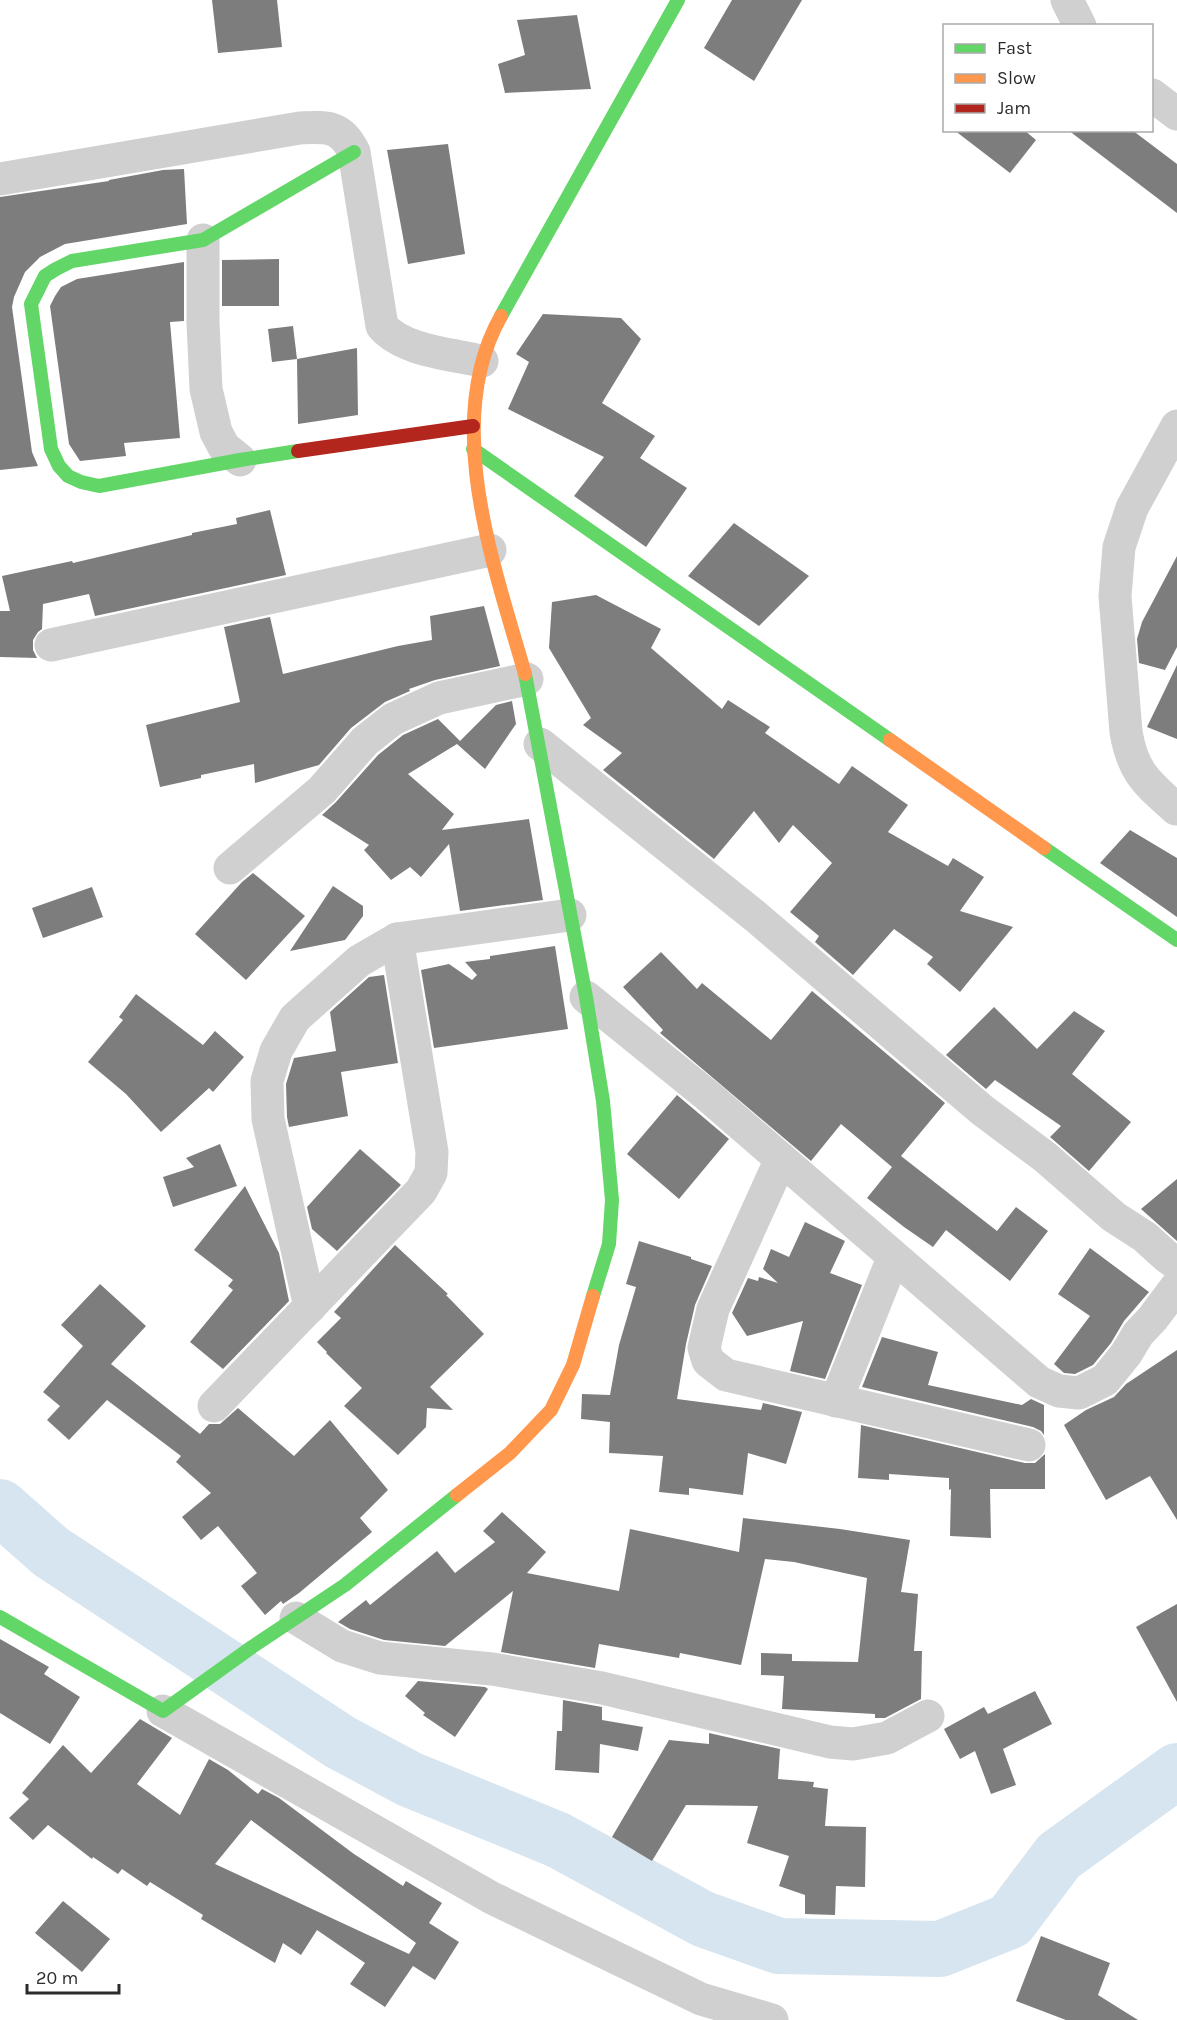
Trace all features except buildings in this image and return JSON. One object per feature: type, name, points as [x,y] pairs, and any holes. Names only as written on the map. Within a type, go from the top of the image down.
[{"type":"main road","points":[[0,1617],[163,1711],[252,1647],[345,1585],[510,1453],[551,1410],[573,1365],[609,1244],[612,1200],[603,1101],[527,679],[490,550],[473,449],[473,426],[482,361],[496,325],[678,0]]},
{"type":"main road","points":[[354,152],[203,240],[72,261],[54,268],[39,282],[31,304],[51,449],[59,468],[76,482],[99,486],[240,460],[473,426]]},
{"type":"main road","points":[[473,449],[1177,940]]},
{"type":"street","points":[[1067,0],[1079,24]]},
{"type":"street","points":[[1153,96],[1177,114]]},
{"type":"street","points":[[0,179],[300,128],[321,127],[337,130],[347,139],[354,152],[382,326],[389,335],[404,343],[482,361]]},
{"type":"street","points":[[203,240],[206,389],[216,432],[224,447],[240,460]]},
{"type":"street","points":[[1177,426],[1132,508],[1119,547],[1115,596],[1126,732],[1130,754],[1145,781],[1177,808]]},
{"type":"street","points":[[51,645],[490,550]]},
{"type":"street","points":[[230,868],[322,790],[365,741],[393,719],[439,698],[527,679]]},
{"type":"street","points":[[540,744],[755,916],[982,1110],[1045,1157],[1114,1217],[1145,1237],[1177,1264]]},
{"type":"street","points":[[310,1307],[268,1119],[267,1081],[276,1051],[295,1018],[359,961],[397,939],[570,915]]},
{"type":"street","points":[[214,1406],[421,1191],[431,1173],[432,1152],[397,939]]},
{"type":"street","points":[[586,997],[677,1070],[1039,1382],[1059,1391],[1079,1393],[1105,1380],[1177,1286]]},
{"type":"street","points":[[781,1159],[712,1310],[704,1348],[708,1361],[726,1376],[1029,1445]]},
{"type":"street","points":[[836,1401],[893,1258]]},
{"type":"street","points":[[296,1618],[342,1646],[380,1658],[492,1669],[602,1688],[830,1742],[853,1744],[888,1738],[928,1716]]},
{"type":"street","points":[[163,1711],[492,1898],[702,1999],[772,2020]]},
{"type":"waterway","points":[[0,1507],[51,1552],[340,1742],[409,1779],[558,1840],[703,1919],[779,1946],[940,1949],[1010,1921],[1059,1856],[1177,1771]]},
{"type":"traffic: fast","points":[[501,316],[678,0]]},
{"type":"traffic: fast","points":[[298,451],[99,486],[68,476],[59,466],[51,449],[31,304],[45,276],[72,261],[203,240],[354,152]]},
{"type":"traffic: fast","points":[[473,449],[890,740]]},
{"type":"traffic: fast","points":[[525,674],[586,997],[603,1101],[612,1200],[609,1244],[593,1296]]},
{"type":"traffic: fast","points":[[1044,848],[1177,940]]},
{"type":"traffic: fast","points":[[0,1617],[163,1711],[252,1647],[345,1585],[457,1495]]},
{"type":"traffic: slow","points":[[501,316],[484,357],[475,401],[474,447],[479,494],[488,541],[525,674]]},
{"type":"traffic: slow","points":[[890,740],[1044,848]]},
{"type":"traffic: slow","points":[[457,1495],[510,1453],[551,1410],[573,1365],[593,1296]]},
{"type":"traffic: jam","points":[[298,451],[473,426]]}]
